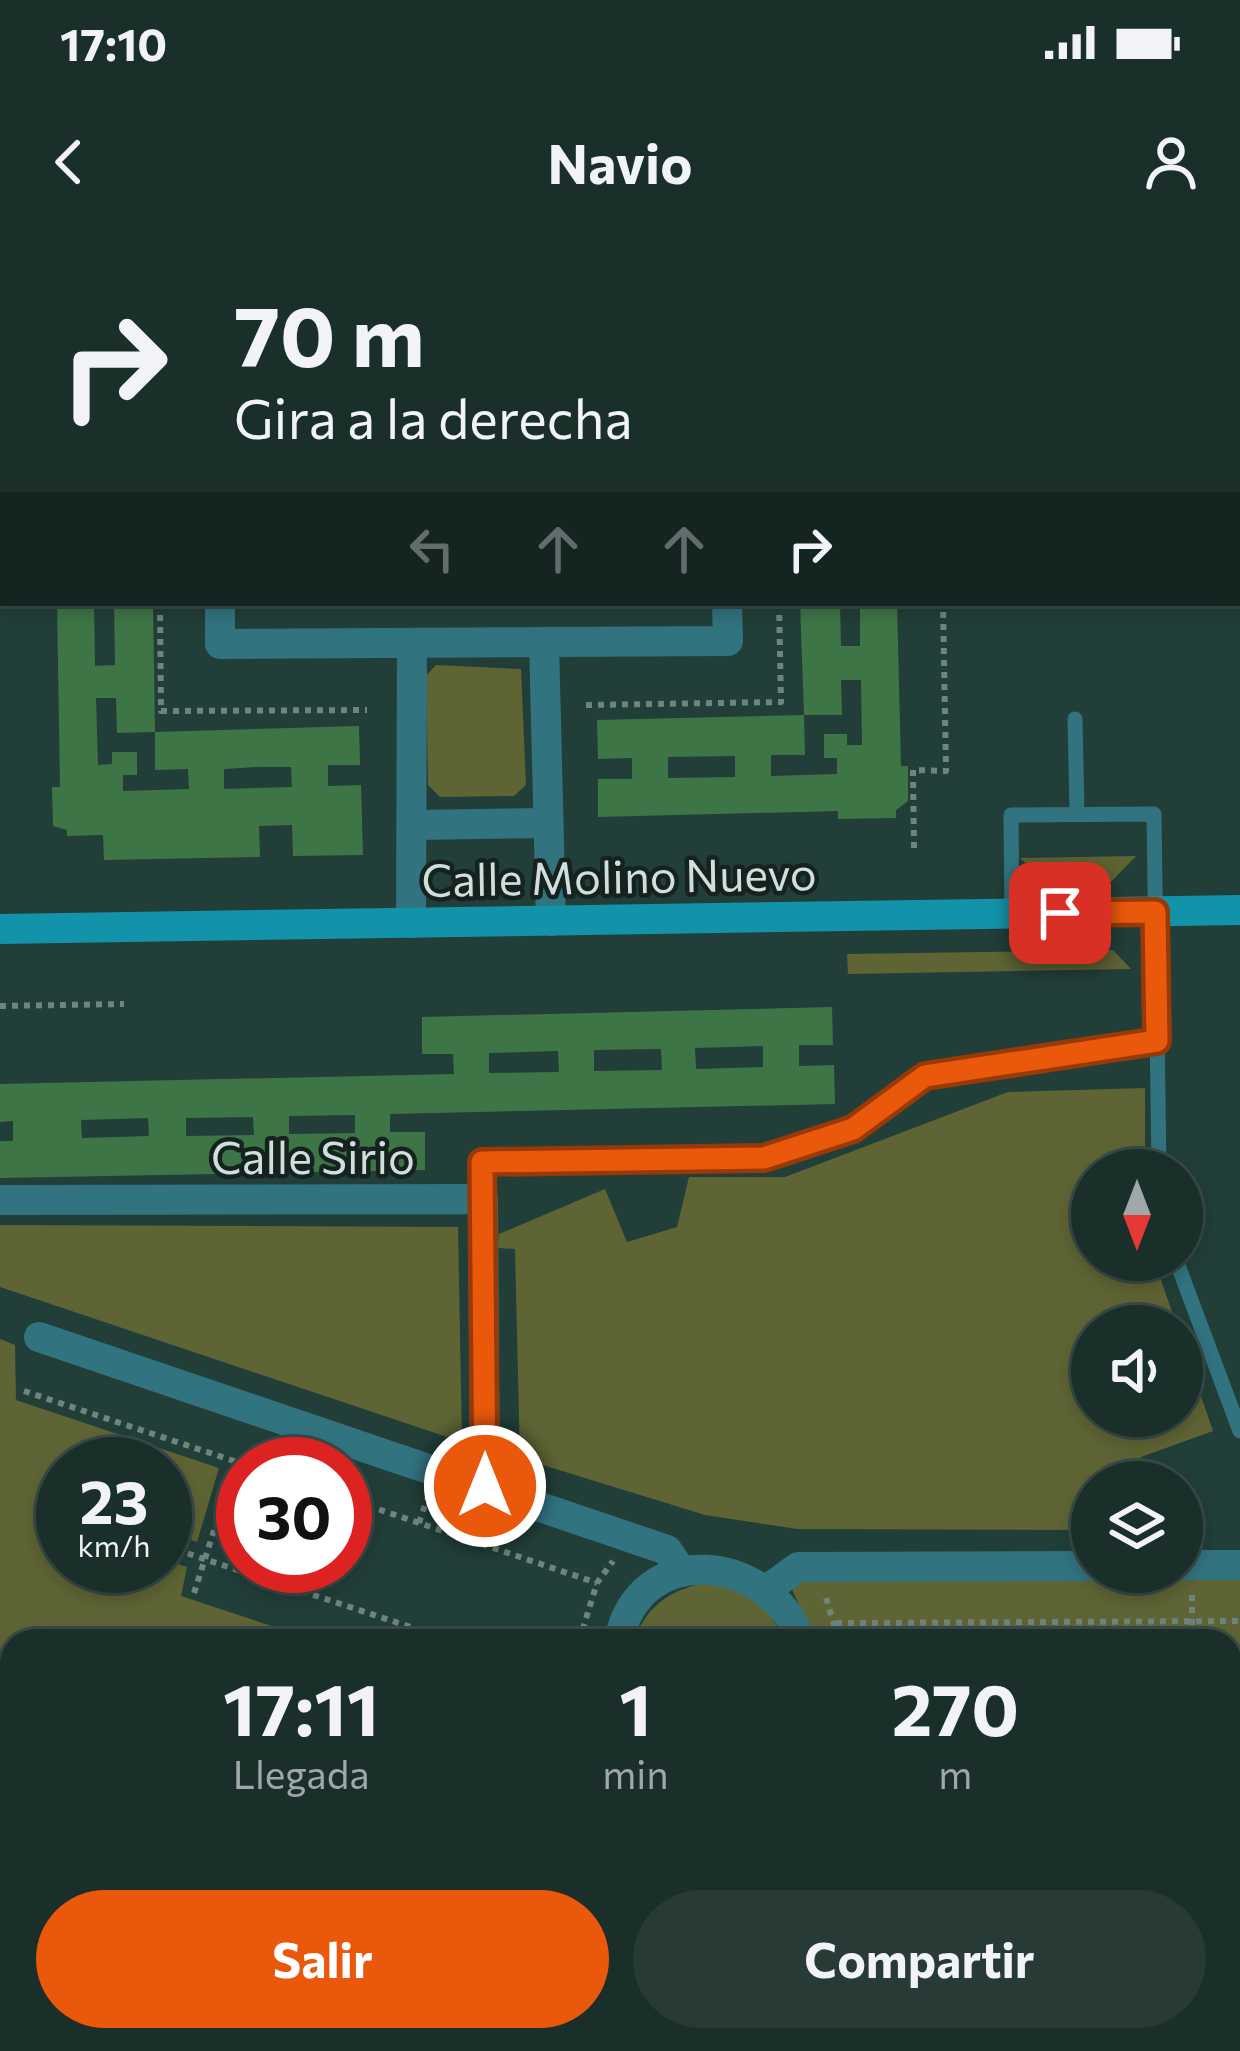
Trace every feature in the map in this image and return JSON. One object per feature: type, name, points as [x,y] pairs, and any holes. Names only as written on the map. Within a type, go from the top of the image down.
[{"type":"street","points":[[220,606],[220,644],[728,641],[728,606]]},
{"type":"street","points":[[544,642],[544,823],[550,921]]},
{"type":"street","points":[[410,923],[412,643]]},
{"type":"street","points":[[414,825],[544,823]]},
{"type":"street","name":"Calle Molino Nuevo","points":[[0,929],[1240,910]]},
{"type":"street","points":[[483,1199],[485,1486]]},
{"type":"street","name":"Calle Sirio","points":[[0,1200],[483,1199]]},
{"type":"street","points":[[39,1337],[667,1550],[682,1572]]},
{"type":"street","points":[[768,1589],[798,1567],[1071,1565]]},
{"type":"street","points":[[1203,1570],[1240,1565]]},
{"type":"street","points":[[624,1629],[633,1606],[655,1586],[682,1572],[727,1571],[768,1589],[788,1611],[796,1629]]},
{"type":"lane","points":[[1075,719],[1077,814]]},
{"type":"lane","points":[[1012,914],[1010,815],[1154,814],[1159,1149]]},
{"type":"lane","points":[[483,1199],[482,1162],[764,1158],[853,1129],[925,1076],[1157,1041]]},
{"type":"lane","points":[[1184,1281],[1240,1431]]},
{"type":"path","points":[[160,606],[161,711],[367,710]]},
{"type":"path","points":[[586,705],[781,702],[779,606]]},
{"type":"path","points":[[914,848],[913,770],[946,771],[943,606]]},
{"type":"path","points":[[0,1006],[124,1004]]},
{"type":"path","points":[[24,1390],[216,1455]]},
{"type":"path","points":[[97,1415],[101,1399]]},
{"type":"path","points":[[419,1523],[430,1490]]},
{"type":"path","points":[[372,1507],[597,1583]]},
{"type":"path","points":[[194,1593],[216,1526]]},
{"type":"path","points":[[583,1629],[597,1583],[619,1553]]},
{"type":"path","points":[[192,1555],[417,1629]]},
{"type":"path","points":[[820,1583],[837,1629]]},
{"type":"path","points":[[1189,1593],[1192,1629]]},
{"type":"path","points":[[836,1623],[1240,1621]]},
{"type":"green space","points":[[436,665],[521,669],[526,785],[514,796],[440,797],[428,785],[426,676]]},
{"type":"green space","points":[[1136,856],[1112,881],[1047,883],[1020,858]]},
{"type":"green space","points":[[1113,950],[1131,969],[848,974],[847,954]]},
{"type":"green space","points":[[1145,1088],[1145,1149],[1071,1149],[1071,1281],[1161,1281],[1170,1305],[1071,1305],[1071,1437],[1196,1437],[1141,1461],[1071,1461],[1071,1530],[797,1529],[705,1515],[520,1458],[515,1249],[498,1248],[499,1234],[605,1189],[627,1242],[677,1227],[689,1177],[785,1177],[1008,1092]]},
{"type":"green space","points":[[0,1225],[458,1227],[462,1442],[0,1287]]},
{"type":"green space","points":[[0,1339],[15,1345],[16,1400],[126,1437],[36,1437],[36,1593],[181,1596],[281,1629],[0,1629]]},
{"type":"green space","points":[[1203,1402],[1213,1431],[1203,1435]]},
{"type":"green space","points":[[192,1459],[216,1467],[197,1542],[192,1540]]},
{"type":"green space","points":[[811,1576],[1071,1577],[1071,1593],[1203,1593],[1203,1577],[1240,1577],[1240,1629],[810,1629],[791,1587]]},
{"type":"green space","points":[[710,1582],[760,1600],[778,1629],[640,1629],[662,1600]]},
{"type":"building","points":[[57,606],[94,606],[95,666],[115,665],[114,606],[153,606],[155,732],[359,726],[360,765],[328,765],[328,786],[361,785],[363,855],[293,856],[292,825],[259,826],[260,857],[104,860],[103,835],[67,836],[67,830],[53,826],[52,787],[60,787]],"holes":[[[96,698],[116,698],[117,733],[155,732],[155,770],[188,769],[189,789],[123,791],[123,775],[137,775],[137,752],[112,752],[112,764],[98,765]],[[291,767],[292,787],[224,789],[224,769]]]},
{"type":"building","points":[[800,606],[840,606],[841,646],[860,646],[860,606],[897,606],[901,766],[908,766],[908,801],[896,810],[896,818],[838,819],[838,811],[598,817],[598,779],[632,779],[632,758],[598,759],[597,720],[804,715]],"holes":[[[841,680],[861,680],[862,745],[847,745],[847,734],[824,734],[824,758],[837,758],[837,774],[771,776],[771,755],[805,755],[804,715],[842,715]],[[735,756],[735,777],[668,778],[668,757]]]},
{"type":"building","points":[[832,1007],[833,1045],[799,1045],[799,1066],[834,1065],[835,1104],[390,1114],[390,1132],[425,1132],[425,1170],[0,1178],[0,1141],[13,1141],[13,1121],[0,1122],[0,1084],[454,1074],[453,1054],[422,1054],[422,1017]],"holes":[[[763,1046],[763,1067],[696,1069],[695,1048]],[[661,1049],[662,1070],[594,1071],[594,1050]],[[558,1051],[559,1072],[489,1073],[489,1053]],[[355,1115],[355,1133],[289,1134],[289,1116]],[[253,1117],[254,1135],[186,1136],[186,1118]],[[148,1118],[149,1136],[82,1138],[81,1120]]]},
{"type":"route","points":[[485,1486],[482,1162],[764,1158],[853,1129],[925,1076],[1157,1041],[1155,912],[1060,913]]}]
